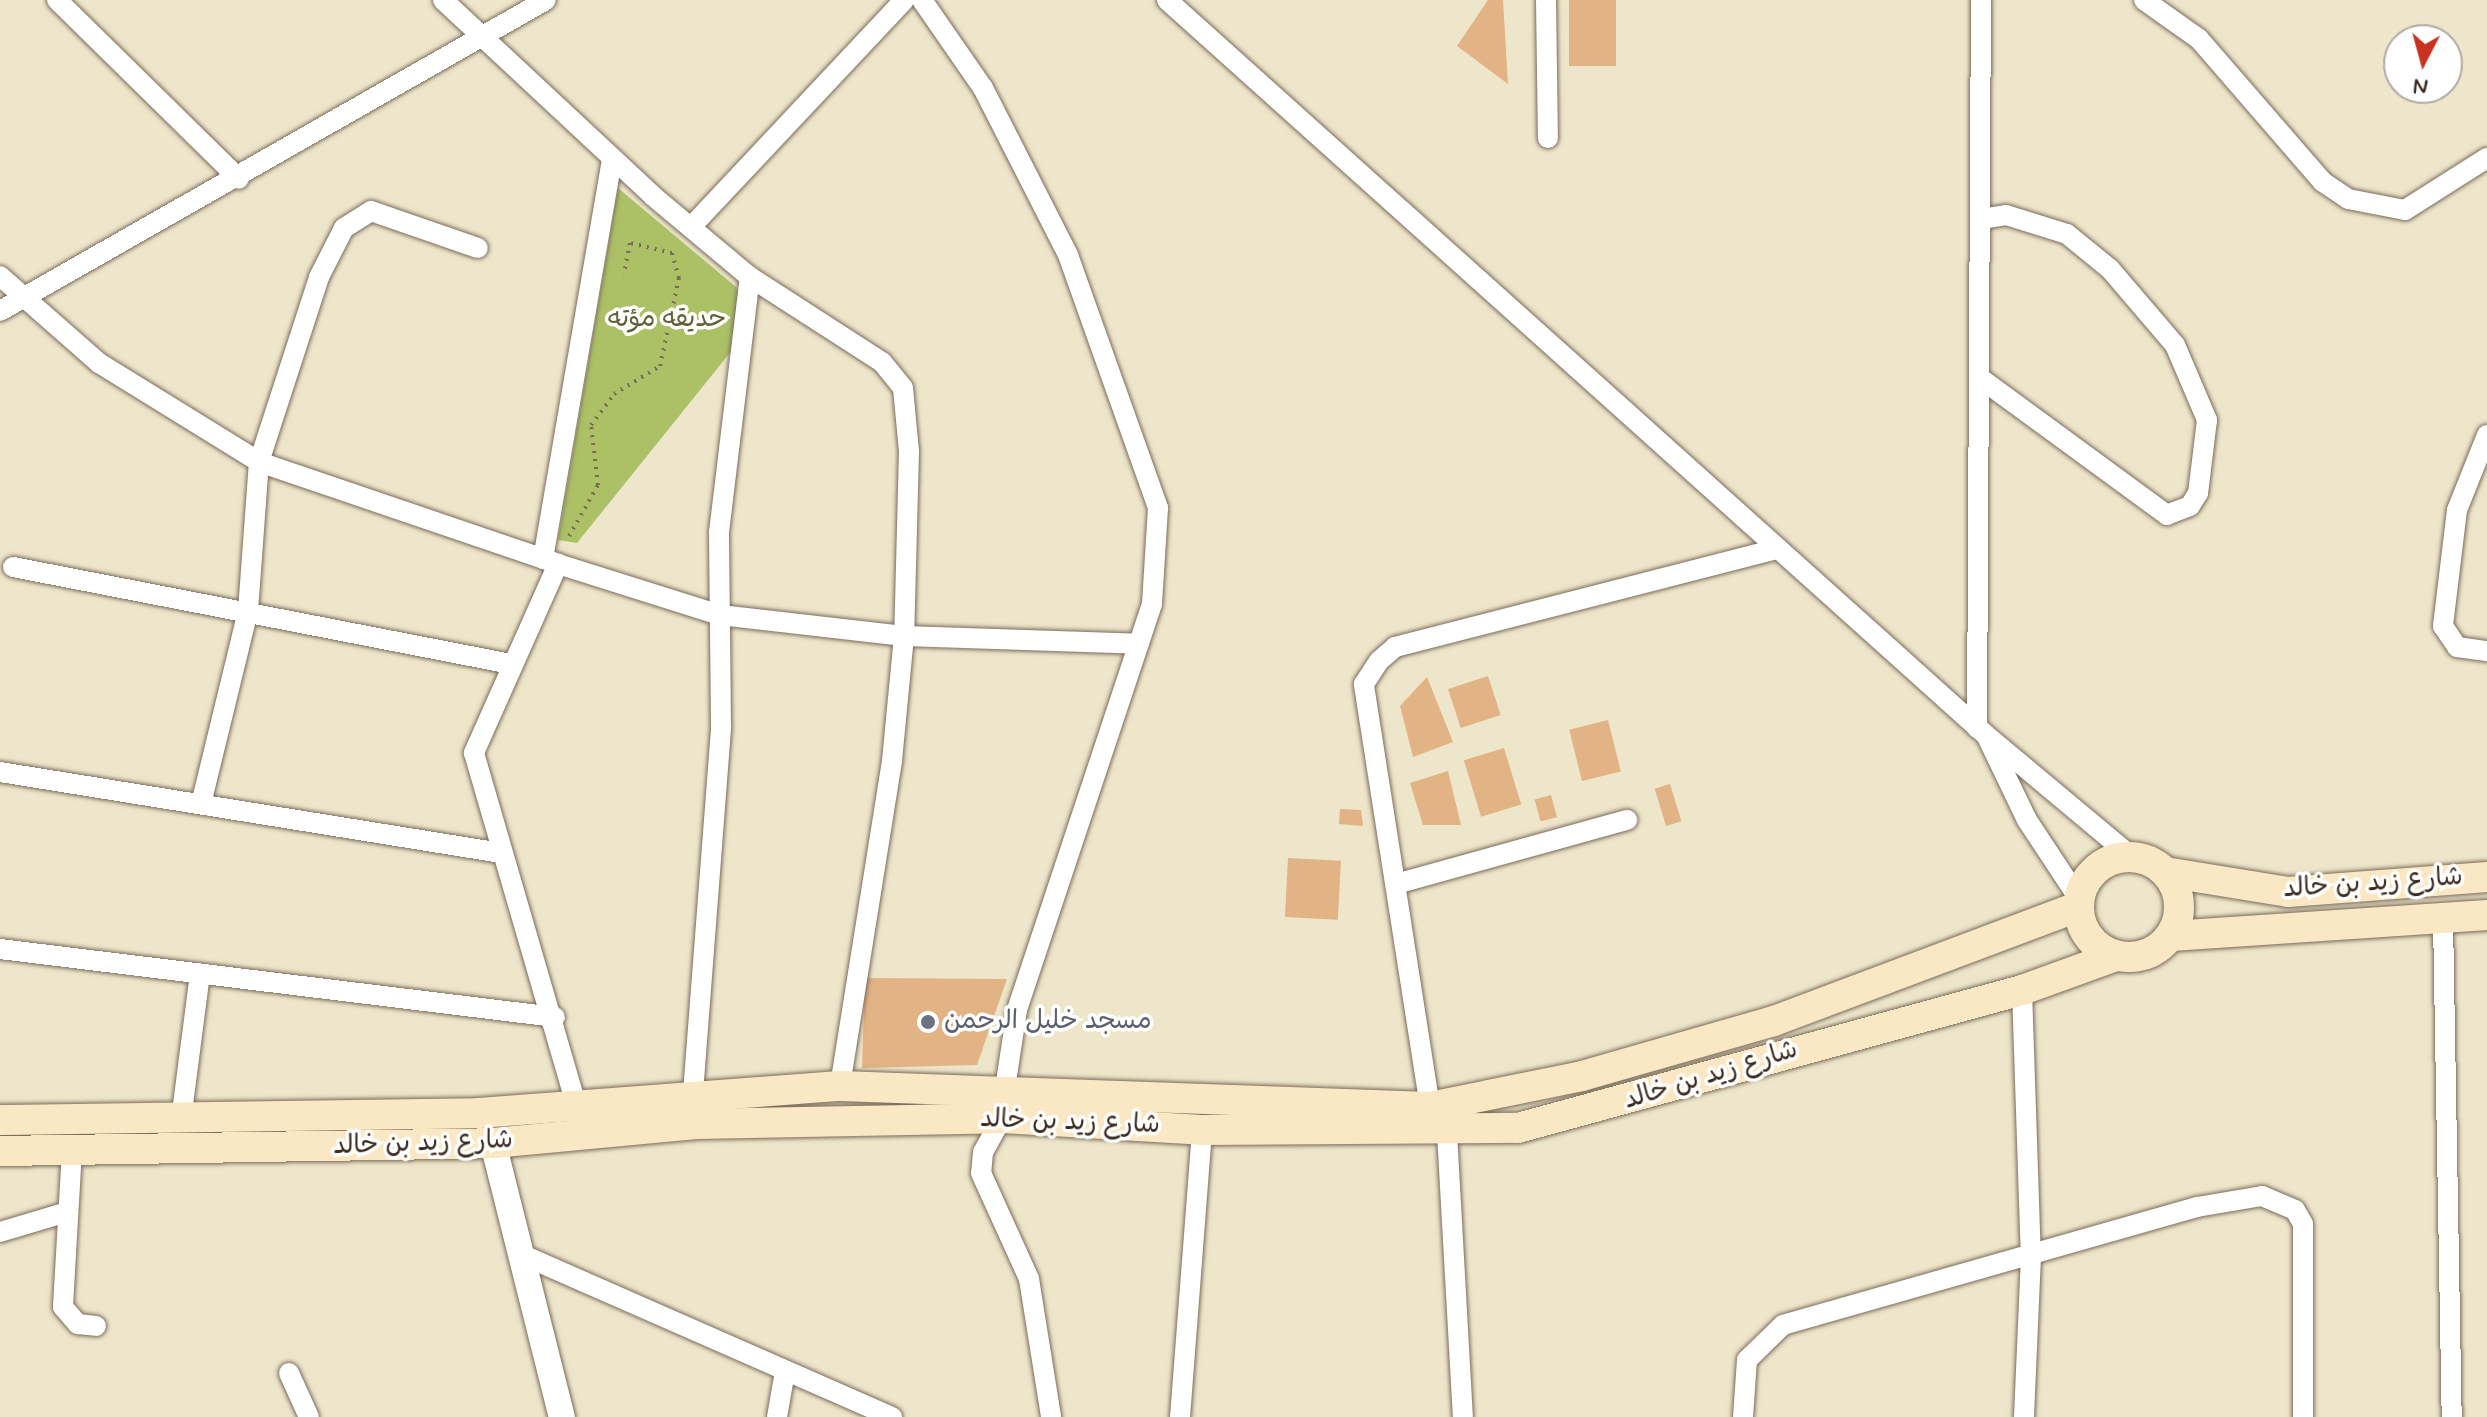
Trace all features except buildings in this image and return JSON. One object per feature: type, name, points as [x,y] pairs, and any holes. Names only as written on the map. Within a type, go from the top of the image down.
[{"type":"main road","points":[[2132,857],[2165,872],[2179,903],[2171,936],[2151,953],[2116,956],[2089,938],[2078,903],[2097,868],[2132,857]]},
{"type":"main road","name":"شارع زيد بن خالد","points":[[2165,872],[2288,892],[2487,877]]},
{"type":"main road","name":"شارع زيد بن خالد","points":[[0,1120],[181,1120],[576,1105],[693,1093],[840,1086],[1005,1088],[1430,1107],[1582,1076],[1774,1021],[2078,903]]},
{"type":"main road","name":"شارع زيد بن خالد","points":[[2171,936],[2487,915]]},
{"type":"main road","name":"شارع زيد بن خالد","points":[[0,1151],[493,1143],[696,1124],[1002,1118],[1202,1130],[1447,1133],[1593,1112],[2022,990],[2116,956]]},
{"type":"street","points":[[57,0],[239,179]]},
{"type":"street","points":[[443,0],[612,160],[750,277],[882,362],[903,388],[909,451],[904,636],[840,1086]]},
{"type":"street","points":[[0,311],[239,179],[546,0]]},
{"type":"street","points":[[691,227],[904,0]]},
{"type":"street","points":[[922,0],[983,88],[1068,255],[1153,481],[1159,570],[1139,644],[1017,1010],[1005,1088]]},
{"type":"street","points":[[1167,0],[1982,732],[2132,857]]},
{"type":"street","points":[[1546,0],[1548,138]]},
{"type":"street","points":[[1981,0],[1984,381],[1982,732],[2027,820],[2078,903]]},
{"type":"street","points":[[2144,0],[2199,39],[2323,182],[2348,199],[2405,210],[2487,158]]},
{"type":"street","points":[[576,1105],[555,1017],[501,853],[474,753],[550,562],[612,160]]},
{"type":"street","points":[[201,804],[248,611],[259,462],[319,277],[351,220],[371,211],[478,248]]},
{"type":"street","points":[[1981,219],[2006,215],[2067,234],[2110,269],[2175,345],[2207,420],[2198,493],[2190,506],[2167,515],[1984,381]]},
{"type":"street","points":[[0,276],[99,363],[259,462],[550,562],[720,615],[904,636],[1139,644]]},
{"type":"street","points":[[693,1093],[721,726],[719,532],[750,277]]},
{"type":"street","points":[[2487,435],[2457,510],[2443,626],[2457,647],[2487,651]]},
{"type":"street","points":[[1430,1107],[1364,684],[1379,661],[1395,647],[1778,549]]},
{"type":"street","points":[[13,567],[511,664]]},
{"type":"street","points":[[0,772],[501,853]]},
{"type":"street","points":[[1396,884],[1627,820]]},
{"type":"street","points":[[2443,918],[2452,1417]]},
{"type":"street","points":[[0,949],[555,1017]]},
{"type":"street","points":[[181,1120],[200,974]]},
{"type":"street","points":[[2022,990],[2031,1256],[2024,1417]]},
{"type":"street","points":[[1002,1118],[983,1152],[981,1173],[1029,1279],[1051,1417]]},
{"type":"street","points":[[1180,1417],[1202,1130]]},
{"type":"street","points":[[1447,1133],[1463,1417]]},
{"type":"street","points":[[493,1143],[525,1256],[562,1417]]},
{"type":"street","points":[[72,1150],[63,1307],[78,1324],[96,1326]]},
{"type":"street","points":[[1743,1417],[1747,1360],[1783,1325],[2197,1207],[2262,1196],[2295,1210],[2306,1253],[2303,1417]]},
{"type":"street","points":[[0,1232],[67,1212]]},
{"type":"street","points":[[525,1256],[892,1417]]},
{"type":"street","points":[[777,1417],[785,1371]]},
{"type":"street","points":[[289,1373],[309,1417]]},
{"type":"path","points":[[566,541],[598,485],[591,425],[614,394],[660,366],[679,278],[672,253],[630,243],[624,274]]},
{"type":"green space","name":"حديقه مؤته","points":[[618,188],[736,287],[740,301],[733,349],[577,543],[558,540]]},
{"type":"place","name":"مسجد خليل الرحمن","points":[[928,1022]]}]
